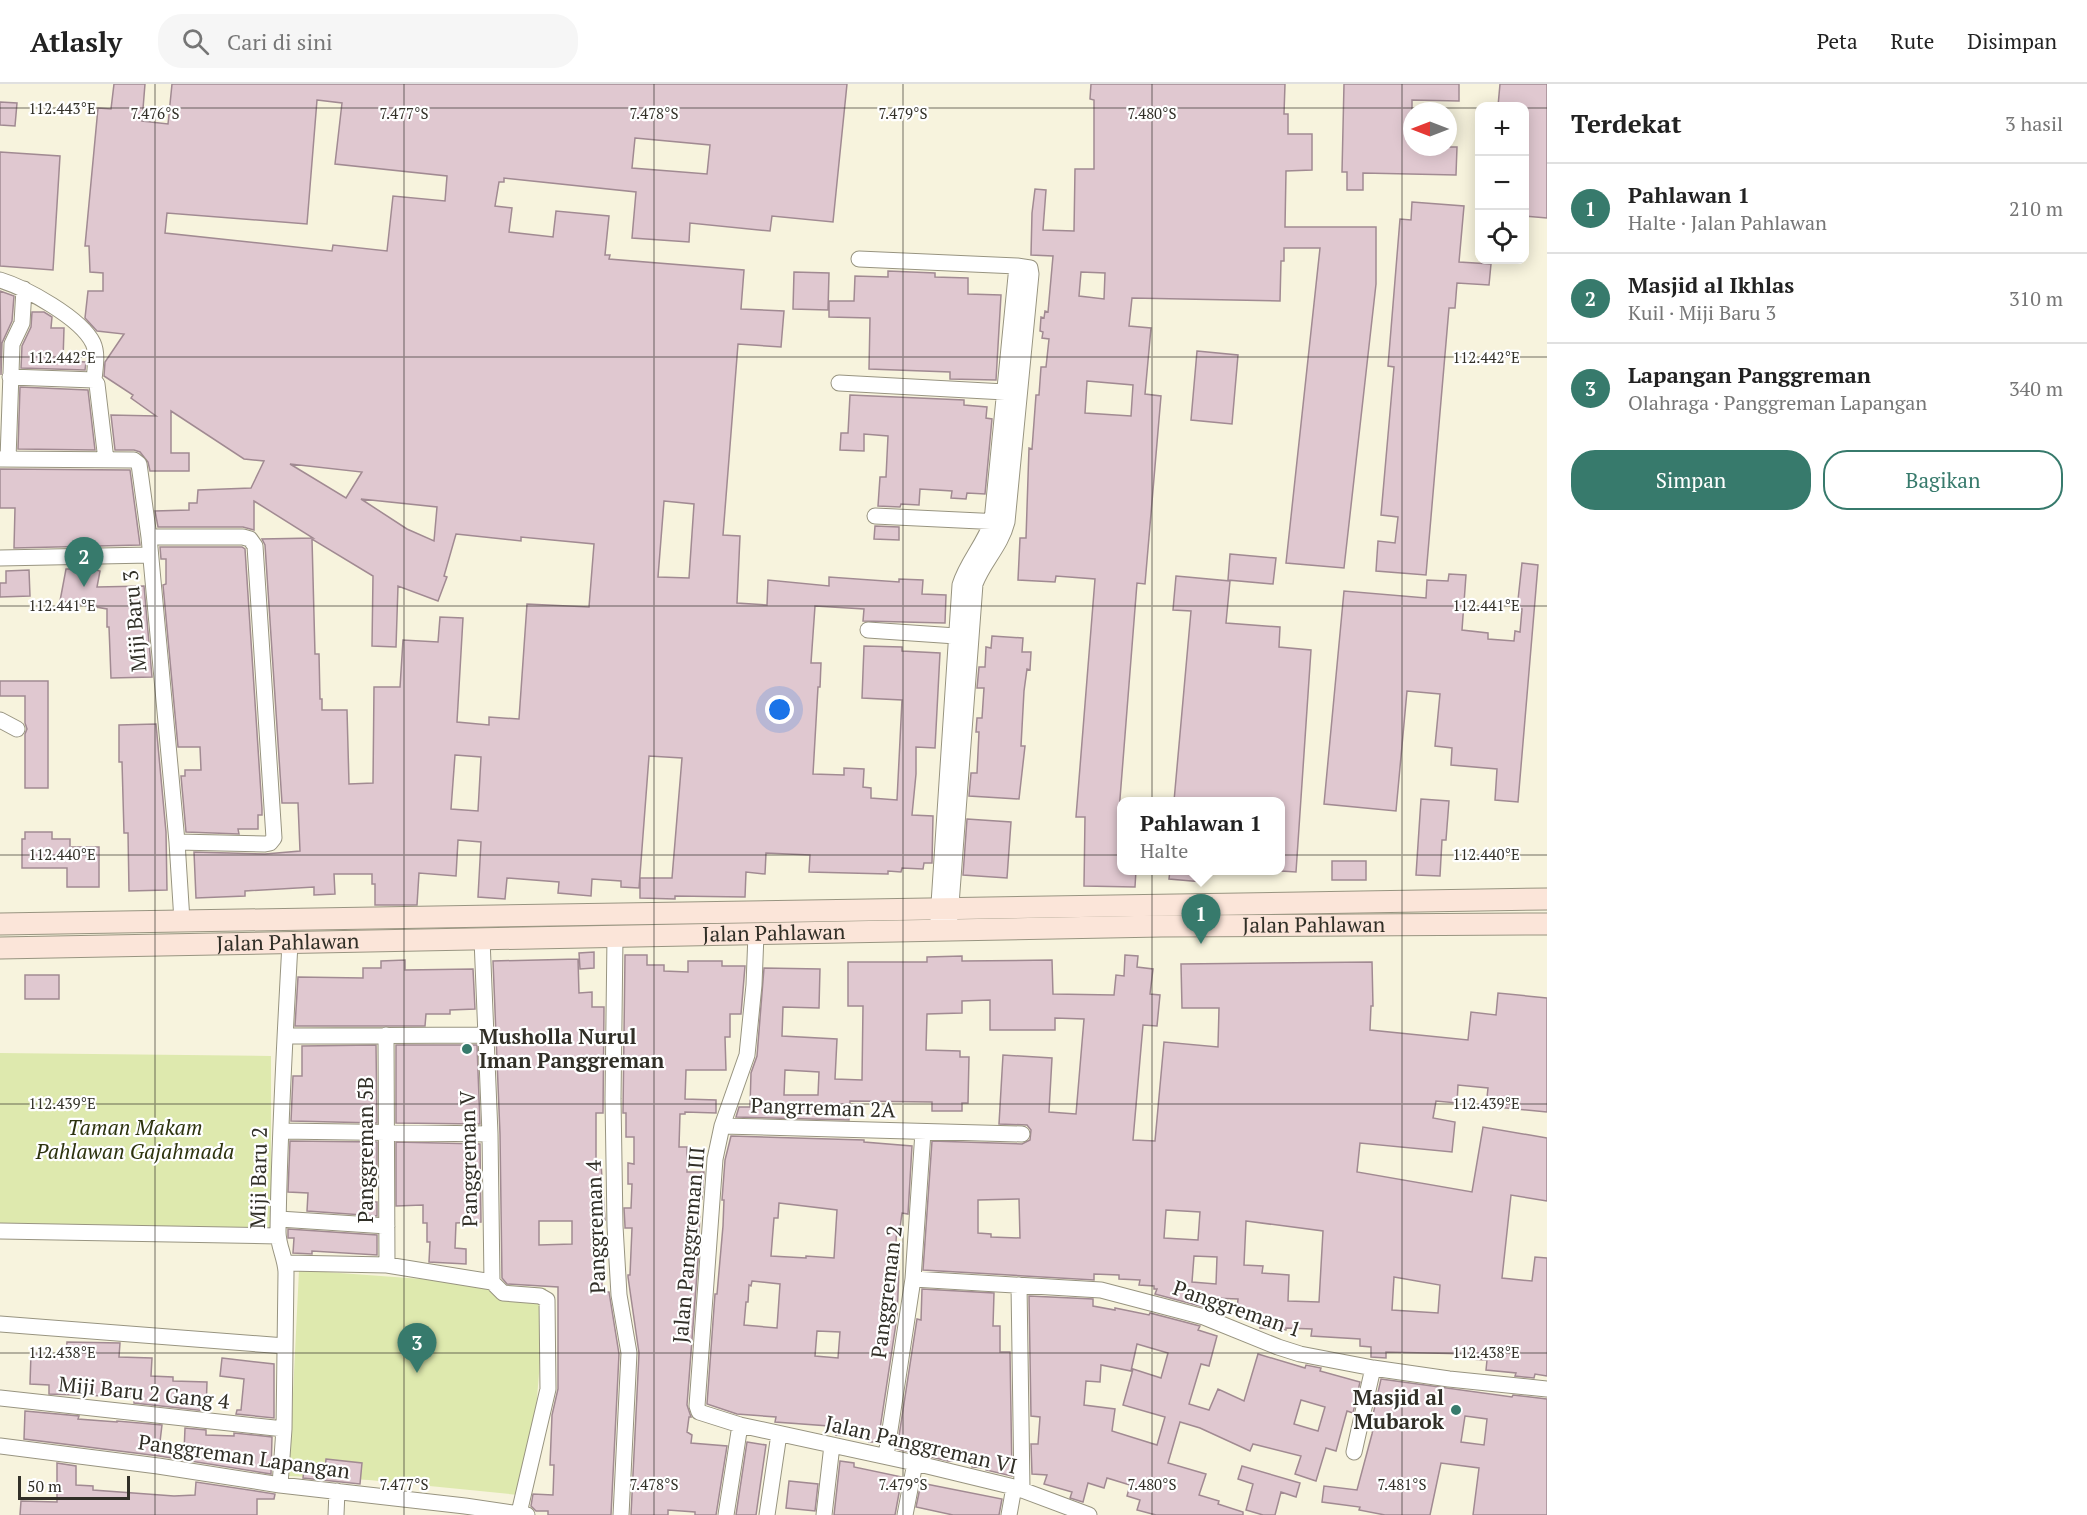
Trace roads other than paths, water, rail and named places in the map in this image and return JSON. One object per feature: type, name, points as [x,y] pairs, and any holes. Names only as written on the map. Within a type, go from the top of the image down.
[{"type":"main road","name":"Jalan Pahlawan","points":[[0,948],[944,930],[1161,916],[1547,899]]},
{"type":"main road","name":"Jalan Pahlawan","points":[[0,924],[182,918],[944,909],[1547,924]]},
{"type":"main road","points":[[653,936],[654,913]]},
{"type":"street","points":[[859,259],[1017,266],[1029,268],[1032,274],[999,522],[985,538],[960,585],[944,930]]},
{"type":"street","points":[[944,909],[975,584],[979,573],[1002,539],[999,522],[1005,392],[1017,266]]},
{"type":"street","points":[[0,280],[38,295],[65,314],[90,338],[95,350],[94,380],[97,384],[106,460]]},
{"type":"street","points":[[4,459],[12,344],[22,323],[24,289]]},
{"type":"street","points":[[10,379],[94,380]]},
{"type":"street","points":[[839,383],[1005,392]]},
{"type":"street","name":"Miji Baru 3","points":[[4,459],[134,460],[139,464],[149,537],[182,918]]},
{"type":"street","points":[[875,516],[999,522]]},
{"type":"street","points":[[149,537],[243,537],[250,539],[255,546],[274,837],[270,843],[265,844],[177,842]]},
{"type":"street","points":[[0,558],[150,555]]},
{"type":"street","points":[[868,630],[956,636]]},
{"type":"street","points":[[0,720],[17,729]]},
{"type":"street","name":"Jalan Panggreman III","points":[[740,1425],[701,1414],[697,1406],[715,1159],[722,1126],[747,1055],[756,934]]},
{"type":"street","name":"Panggreman 4","points":[[615,937],[613,1099],[615,1226],[619,1295],[629,1353],[621,1515]]},
{"type":"street","name":"Panggreman V","points":[[482,939],[490,1134],[492,1282]]},
{"type":"street","name":"Miji Baru 2","points":[[280,1485],[284,1429],[286,1263],[278,1236],[280,1131],[290,943]]},
{"type":"street","name":"Panggreman 5B","points":[[386,1035],[387,1265]]},
{"type":"street","points":[[286,1036],[486,1035]]},
{"type":"street","name":"Pangrreman 2A","points":[[722,1126],[1022,1134]]},
{"type":"street","points":[[280,1131],[490,1134]]},
{"type":"street","name":"Panggreman 2","points":[[886,1456],[913,1279],[923,1132]]},
{"type":"street","points":[[279,1219],[387,1226]]},
{"type":"street","points":[[0,1231],[278,1236]]},
{"type":"street","name":"Panggreman Lapangan","points":[[0,1446],[337,1491],[430,1509],[514,1514],[548,1389],[548,1304],[544,1297],[503,1293],[492,1282],[387,1265],[286,1263]]},
{"type":"street","name":"Panggreman 1","points":[[913,1279],[1101,1290],[1204,1317],[1299,1354],[1449,1379],[1547,1389]]},
{"type":"street","points":[[1009,1515],[1018,1489],[1019,1285]]},
{"type":"street","points":[[0,1324],[285,1346]]},
{"type":"street","points":[[1354,1452],[1373,1368]]},
{"type":"street","name":"Miji Baru 2 Gang 4","points":[[0,1398],[284,1429]]},
{"type":"street","points":[[726,1515],[740,1425]]},
{"type":"street","name":"Jalan Panggreman VI","points":[[740,1425],[915,1462],[1018,1489],[1089,1515]]},
{"type":"street","points":[[767,1515],[779,1434]]},
{"type":"street","points":[[824,1515],[832,1445]]},
{"type":"street","points":[[905,1515],[915,1462]]},
{"type":"street","points":[[336,1515],[337,1491]]},
{"type":"place","name":"Masjid al Ikhlas","points":[[84,587]]},
{"type":"place","name":"Pahlawan 1","points":[[1201,944]]},
{"type":"place","name":"Musholla Nurul Iman Panggreman","points":[[467,1049]]},
{"type":"place","name":"Lapangan Panggreman","points":[[417,1373]]},
{"type":"place","name":"Masjid al Mubarok","points":[[1456,1410]]},
{"type":"park label","name":"Taman Makam Pahlawan Gajahmada","points":[[135,1140]]}]
